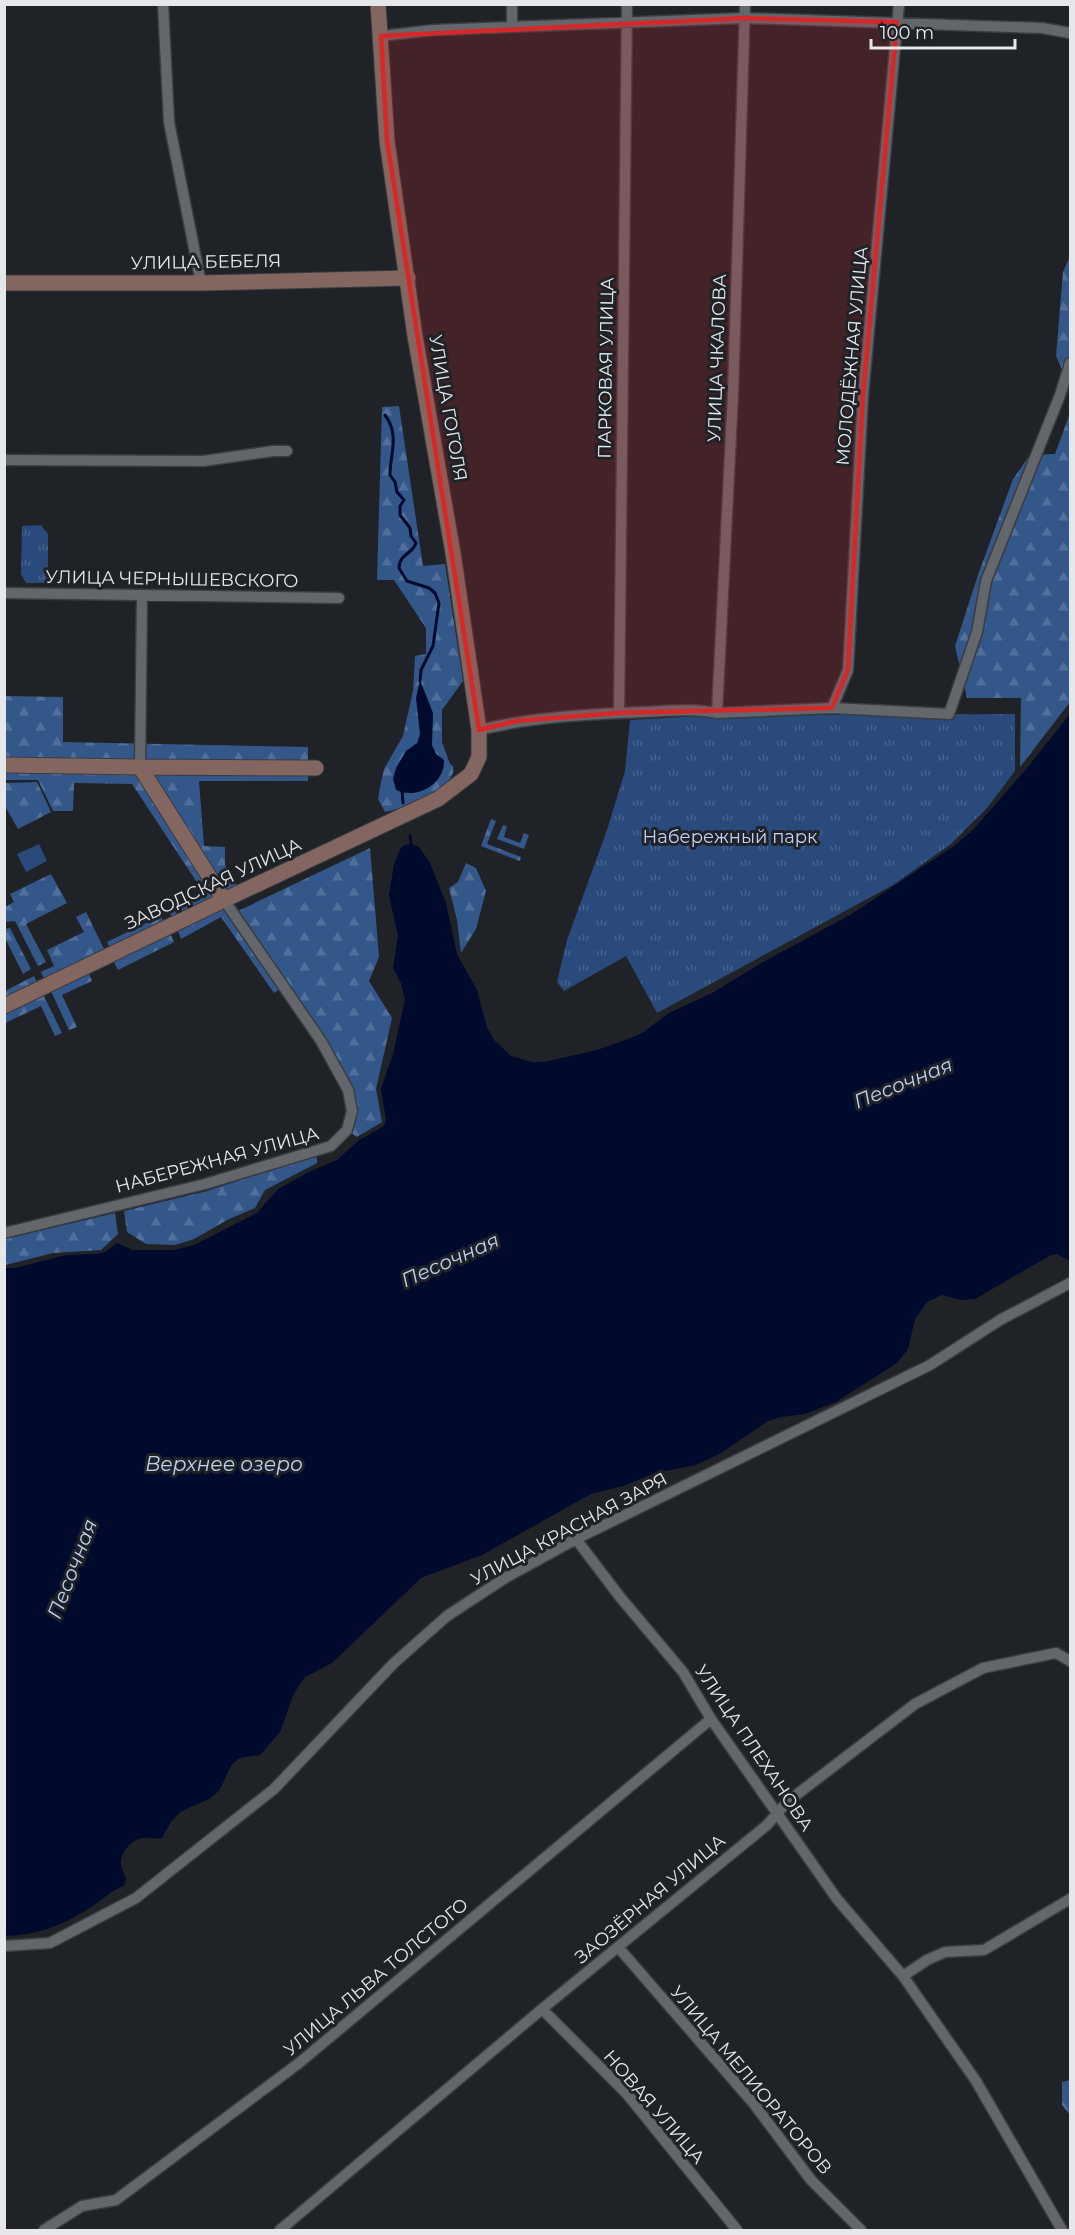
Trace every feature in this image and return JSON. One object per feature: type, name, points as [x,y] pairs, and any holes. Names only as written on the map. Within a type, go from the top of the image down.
[{"type":"main road","name":"УЛИЦА ГОГОЛЯ","points":[[378,4],[387,141],[415,336],[453,553],[478,730],[479,757],[471,774],[438,799]]},
{"type":"main road","name":"УЛИЦА БЕБЕЛЯ","points":[[4,283],[201,283],[408,278]]},
{"type":"main road","points":[[4,765],[316,768]]},
{"type":"main road","points":[[140,766],[224,900]]},
{"type":"main road","name":"ЗАВОДСКАЯ УЛИЦА","points":[[4,1006],[438,799]]},
{"type":"street","points":[[163,4],[169,122],[201,283]]},
{"type":"street","points":[[512,4],[512,27]]},
{"type":"street","name":"ПАРКОВАЯ УЛИЦА","points":[[619,713],[627,4]]},
{"type":"street","name":"УЛИЦА ЧКАЛОВА","points":[[717,713],[734,394],[745,4]]},
{"type":"street","name":"МОЛОДЁЖНАЯ УЛИЦА","points":[[832,708],[848,670],[863,396],[899,4]]},
{"type":"street","points":[[381,36],[433,30],[745,18],[1042,28],[1071,33]]},
{"type":"street","points":[[478,730],[517,721],[619,713],[702,710],[717,713],[832,708],[949,714],[977,632],[986,581],[1071,363]]},
{"type":"street","points":[[4,460],[203,461],[287,451]]},
{"type":"street","name":"УЛИЦА ЧЕРНЫШЕВСКОГО","points":[[4,593],[339,598]]},
{"type":"street","points":[[140,766],[142,595]]},
{"type":"street","name":"НАБЕРЕЖНАЯ УЛИЦА","points":[[4,1233],[205,1184],[331,1146],[347,1130],[352,1111],[348,1090],[321,1041],[224,900]]},
{"type":"street","name":"УЛИЦА КРАСНАЯ ЗАРЯ","points":[[4,1946],[50,1943],[136,1898],[274,1790],[394,1664],[447,1616],[505,1578],[576,1539],[930,1365],[1000,1320],[1071,1283]]},
{"type":"street","name":"УЛИЦА ПЛЕХАНОВА","points":[[576,1539],[620,1597],[683,1672],[711,1719],[837,1899],[903,1976],[976,2081],[1062,2230]]},
{"type":"street","name":"ЗАОЗЁРНАЯ УЛИЦА","points":[[280,2230],[758,1832],[787,1802],[915,1704],[983,1668],[1056,1653],[1071,1661]]},
{"type":"street","name":"УЛИЦА ЛЬВА ТОЛСТОГО","points":[[44,2230],[82,2206],[116,2200],[299,2063],[711,1719]]},
{"type":"street","points":[[903,1976],[927,1960],[945,1952],[984,1950],[1071,1899]]},
{"type":"street","name":"УЛИЦА МЕЛИОРАТОРОВ","points":[[618,1947],[754,2104],[811,2180],[861,2230]]},
{"type":"street","name":"НОВАЯ УЛИЦА","points":[[542,2010],[627,2094],[737,2230]]},
{"type":"highlighted area","points":[[745,18],[897,22],[863,396],[848,670],[832,708],[619,713],[517,721],[479,730],[387,141],[381,36]]},
{"type":"green space","points":[[1070,256],[1070,388],[1056,356],[1063,272]]},
{"type":"green space","points":[[399,406],[423,566],[445,564],[463,681],[442,710],[442,742],[450,764],[453,766],[448,782],[432,794],[412,804],[385,812],[378,799],[384,769],[403,736],[413,691],[415,656],[426,654],[426,628],[394,580],[377,580],[382,407]]},
{"type":"green space","points":[[1070,413],[1070,702],[1020,767],[1021,698],[967,698],[955,646],[1013,479],[1030,455],[1055,454]]},
{"type":"green space","points":[[41,525],[48,534],[48,578],[45,583],[26,583],[21,574],[22,526]]},
{"type":"green space","points":[[4,696],[63,697],[63,742],[308,747],[308,781],[199,781],[204,846],[225,847],[225,865],[237,886],[173,919],[169,912],[202,890],[132,784],[74,783],[73,811],[53,811],[38,780],[5,780]]},
{"type":"green space","name":"Набережный парк","points":[[1015,714],[1015,771],[987,808],[951,844],[893,885],[657,1013],[626,956],[564,991],[557,982],[567,940],[607,830],[625,771],[630,720],[702,716]]},
{"type":"green space","points":[[37,782],[51,812],[18,829],[5,806],[5,783]]},
{"type":"green space","points":[[491,819],[496,821],[487,844],[521,857],[520,861],[481,846]]},
{"type":"green space","points":[[503,825],[507,826],[504,837],[520,843],[524,833],[529,835],[524,849],[497,839]]},
{"type":"green space","points":[[39,844],[47,861],[26,872],[17,854]]},
{"type":"green space","points":[[370,848],[379,957],[369,981],[392,1018],[376,1089],[382,1122],[357,1137],[351,1133],[356,1110],[238,911]]},
{"type":"green space","points":[[466,863],[476,868],[486,891],[476,929],[461,953],[457,920],[449,888],[458,882]]},
{"type":"green space","points":[[51,874],[67,903],[26,924],[46,962],[38,966],[15,921],[5,922],[5,907],[14,902],[10,894]]},
{"type":"green space","points":[[222,905],[280,989],[274,993],[221,917],[181,939],[177,929]]},
{"type":"green space","points":[[86,912],[105,951],[45,981],[41,972],[54,966],[47,950],[84,932],[76,917]]},
{"type":"green space","points":[[161,916],[164,924],[111,950],[107,942]]},
{"type":"green space","points":[[10,928],[31,969],[23,974],[5,938],[5,929]]},
{"type":"green space","points":[[170,933],[174,942],[118,970],[113,960]]},
{"type":"green space","points":[[88,971],[92,981],[62,995],[77,1027],[69,1030],[50,989]]},
{"type":"green space","points":[[34,976],[38,984],[5,1001],[5,991]]},
{"type":"green space","points":[[42,992],[62,1033],[55,1036],[41,1006],[5,1023],[5,1012]]},
{"type":"green space","points":[[314,1156],[317,1158],[317,1163],[265,1190],[255,1208],[229,1219],[194,1239],[175,1245],[146,1244],[127,1232],[124,1211],[207,1191]]},
{"type":"green space","points":[[115,1213],[118,1234],[101,1250],[53,1253],[5,1265],[5,1239]]},
{"type":"green space","points":[[1070,2080],[1070,2115],[1062,2105],[1062,2082]]},
{"type":"water","points":[[420,680],[433,713],[432,745],[436,754],[444,760],[443,769],[435,783],[428,788],[404,793],[396,790],[393,779],[396,768],[406,751],[417,743],[420,734],[416,698]]},
{"type":"water","name":"Верхнее озеро","points":[[1070,714],[1070,1261],[1057,1254],[1051,1255],[975,1299],[962,1300],[942,1295],[927,1302],[915,1319],[908,1349],[897,1363],[836,1402],[805,1414],[768,1421],[721,1453],[696,1465],[655,1473],[623,1486],[591,1494],[482,1555],[421,1578],[332,1663],[305,1677],[294,1693],[280,1732],[260,1755],[240,1758],[232,1764],[219,1791],[209,1799],[180,1812],[162,1838],[143,1838],[130,1844],[121,1861],[126,1879],[124,1886],[58,1925],[38,1932],[5,1936],[5,1268],[15,1268],[66,1255],[97,1254],[105,1252],[117,1243],[133,1250],[175,1250],[194,1245],[257,1213],[278,1189],[337,1160],[358,1141],[384,1126],[386,1120],[381,1089],[393,1054],[405,1000],[401,983],[393,968],[398,936],[389,895],[394,864],[401,848],[405,845],[411,844],[419,847],[430,863],[446,903],[457,954],[477,990],[487,1027],[494,1040],[511,1056],[532,1062],[544,1062],[597,1050],[642,1033],[669,1013],[712,993],[850,915],[954,846],[974,829]]},
{"type":"waterway","points":[[385,415],[390,422],[393,437],[390,475],[395,482],[397,492],[404,500],[400,506],[400,515],[410,528],[411,536],[416,543],[401,560],[399,568],[407,581],[429,588],[435,593],[439,603],[433,646],[421,670],[420,681]]},
{"type":"waterway","points":[[402,789],[403,803]]},
{"type":"waterway","points":[[410,836],[411,844]]},
{"type":"water label","name":"Песочная","points":[[903,1083]]},
{"type":"water label","name":"Песочная","points":[[450,1260]]},
{"type":"water label","name":"Песочная","points":[[72,1569]]}]
